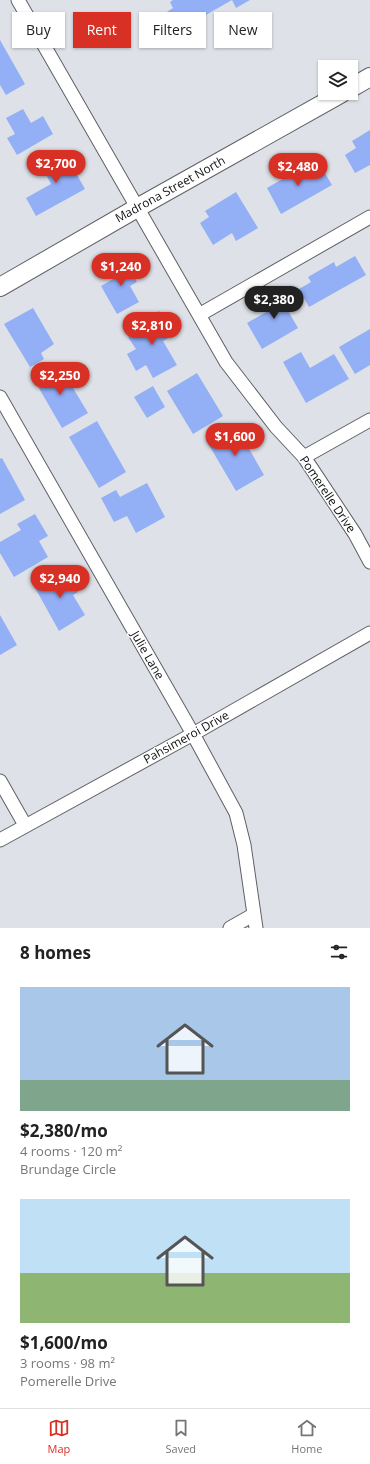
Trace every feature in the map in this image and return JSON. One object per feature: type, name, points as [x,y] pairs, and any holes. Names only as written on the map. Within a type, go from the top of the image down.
[{"type":"street","name":"Pomerelle Drive","points":[[18,0],[226,362],[276,427],[304,458],[355,534],[370,562]]},
{"type":"street","points":[[358,84],[370,77]]},
{"type":"street","name":"Madrona Street North","points":[[0,287],[330,100]]},
{"type":"street","points":[[199,315],[370,217]]},
{"type":"street","name":"Julie Lane","points":[[0,397],[194,734],[236,813],[244,845],[256,928]]},
{"type":"street","points":[[304,458],[370,420]]},
{"type":"street","name":"Pahsimeroi Drive","points":[[0,840],[194,734],[370,633]]},
{"type":"street","points":[[0,781],[25,825]]},
{"type":"street","points":[[230,928],[253,915]]},
{"type":"building","points":[[173,0],[232,0],[206,15],[206,12],[167,12],[173,8],[170,2]]},
{"type":"building","points":[[232,0],[250,0],[236,8]]},
{"type":"building","points":[[0,40],[25,84],[6,95],[0,85]]},
{"type":"building","points":[[23,109],[31,123],[43,116],[53,134],[17,155],[7,138],[15,134],[6,118]]},
{"type":"building","points":[[370,130],[370,165],[355,173],[345,155],[356,148],[352,141]]},
{"type":"building","points":[[63,150],[85,189],[36,216],[26,198],[51,184],[40,163]]},
{"type":"building","points":[[304,160],[312,174],[322,168],[332,185],[281,214],[267,188],[291,174],[289,169]]},
{"type":"building","points":[[236,192],[258,228],[236,241],[232,233],[213,245],[200,223],[209,217],[205,211]]},
{"type":"building","points":[[355,256],[366,275],[309,307],[299,289],[311,282],[308,277],[334,262],[336,267]]},
{"type":"building","points":[[123,257],[137,282],[130,286],[139,302],[117,314],[101,286],[115,278],[107,266]]},
{"type":"building","points":[[285,289],[294,305],[287,309],[298,328],[262,349],[247,323],[268,311],[263,302]]},
{"type":"building","points":[[33,308],[54,344],[41,353],[44,359],[30,367],[4,324]]},
{"type":"building","points":[[159,311],[173,335],[163,341],[177,365],[153,378],[146,365],[136,371],[127,354],[136,349],[128,337],[145,327],[141,321]]},
{"type":"building","points":[[370,329],[370,365],[355,374],[339,347]]},
{"type":"building","points":[[301,352],[310,368],[334,354],[349,379],[306,403],[283,362]]},
{"type":"building","points":[[58,363],[88,413],[62,428],[33,378]]},
{"type":"building","points":[[197,373],[223,416],[193,434],[167,391]]},
{"type":"building","points":[[153,386],[165,407],[147,418],[134,397]]},
{"type":"building","points":[[97,421],[126,472],[99,488],[69,437]]},
{"type":"building","points":[[235,424],[264,475],[236,491],[206,440]]},
{"type":"building","points":[[2,458],[25,500],[0,514],[0,459]]},
{"type":"building","points":[[147,483],[165,517],[136,533],[127,516],[114,522],[101,498],[116,490],[120,497]]},
{"type":"building","points":[[35,514],[48,536],[39,541],[48,557],[14,577],[0,553],[0,542],[21,530],[17,524]]},
{"type":"building","points":[[65,568],[78,592],[73,595],[85,615],[59,631],[34,586]]},
{"type":"building","points":[[0,615],[17,645],[0,655]]}]
